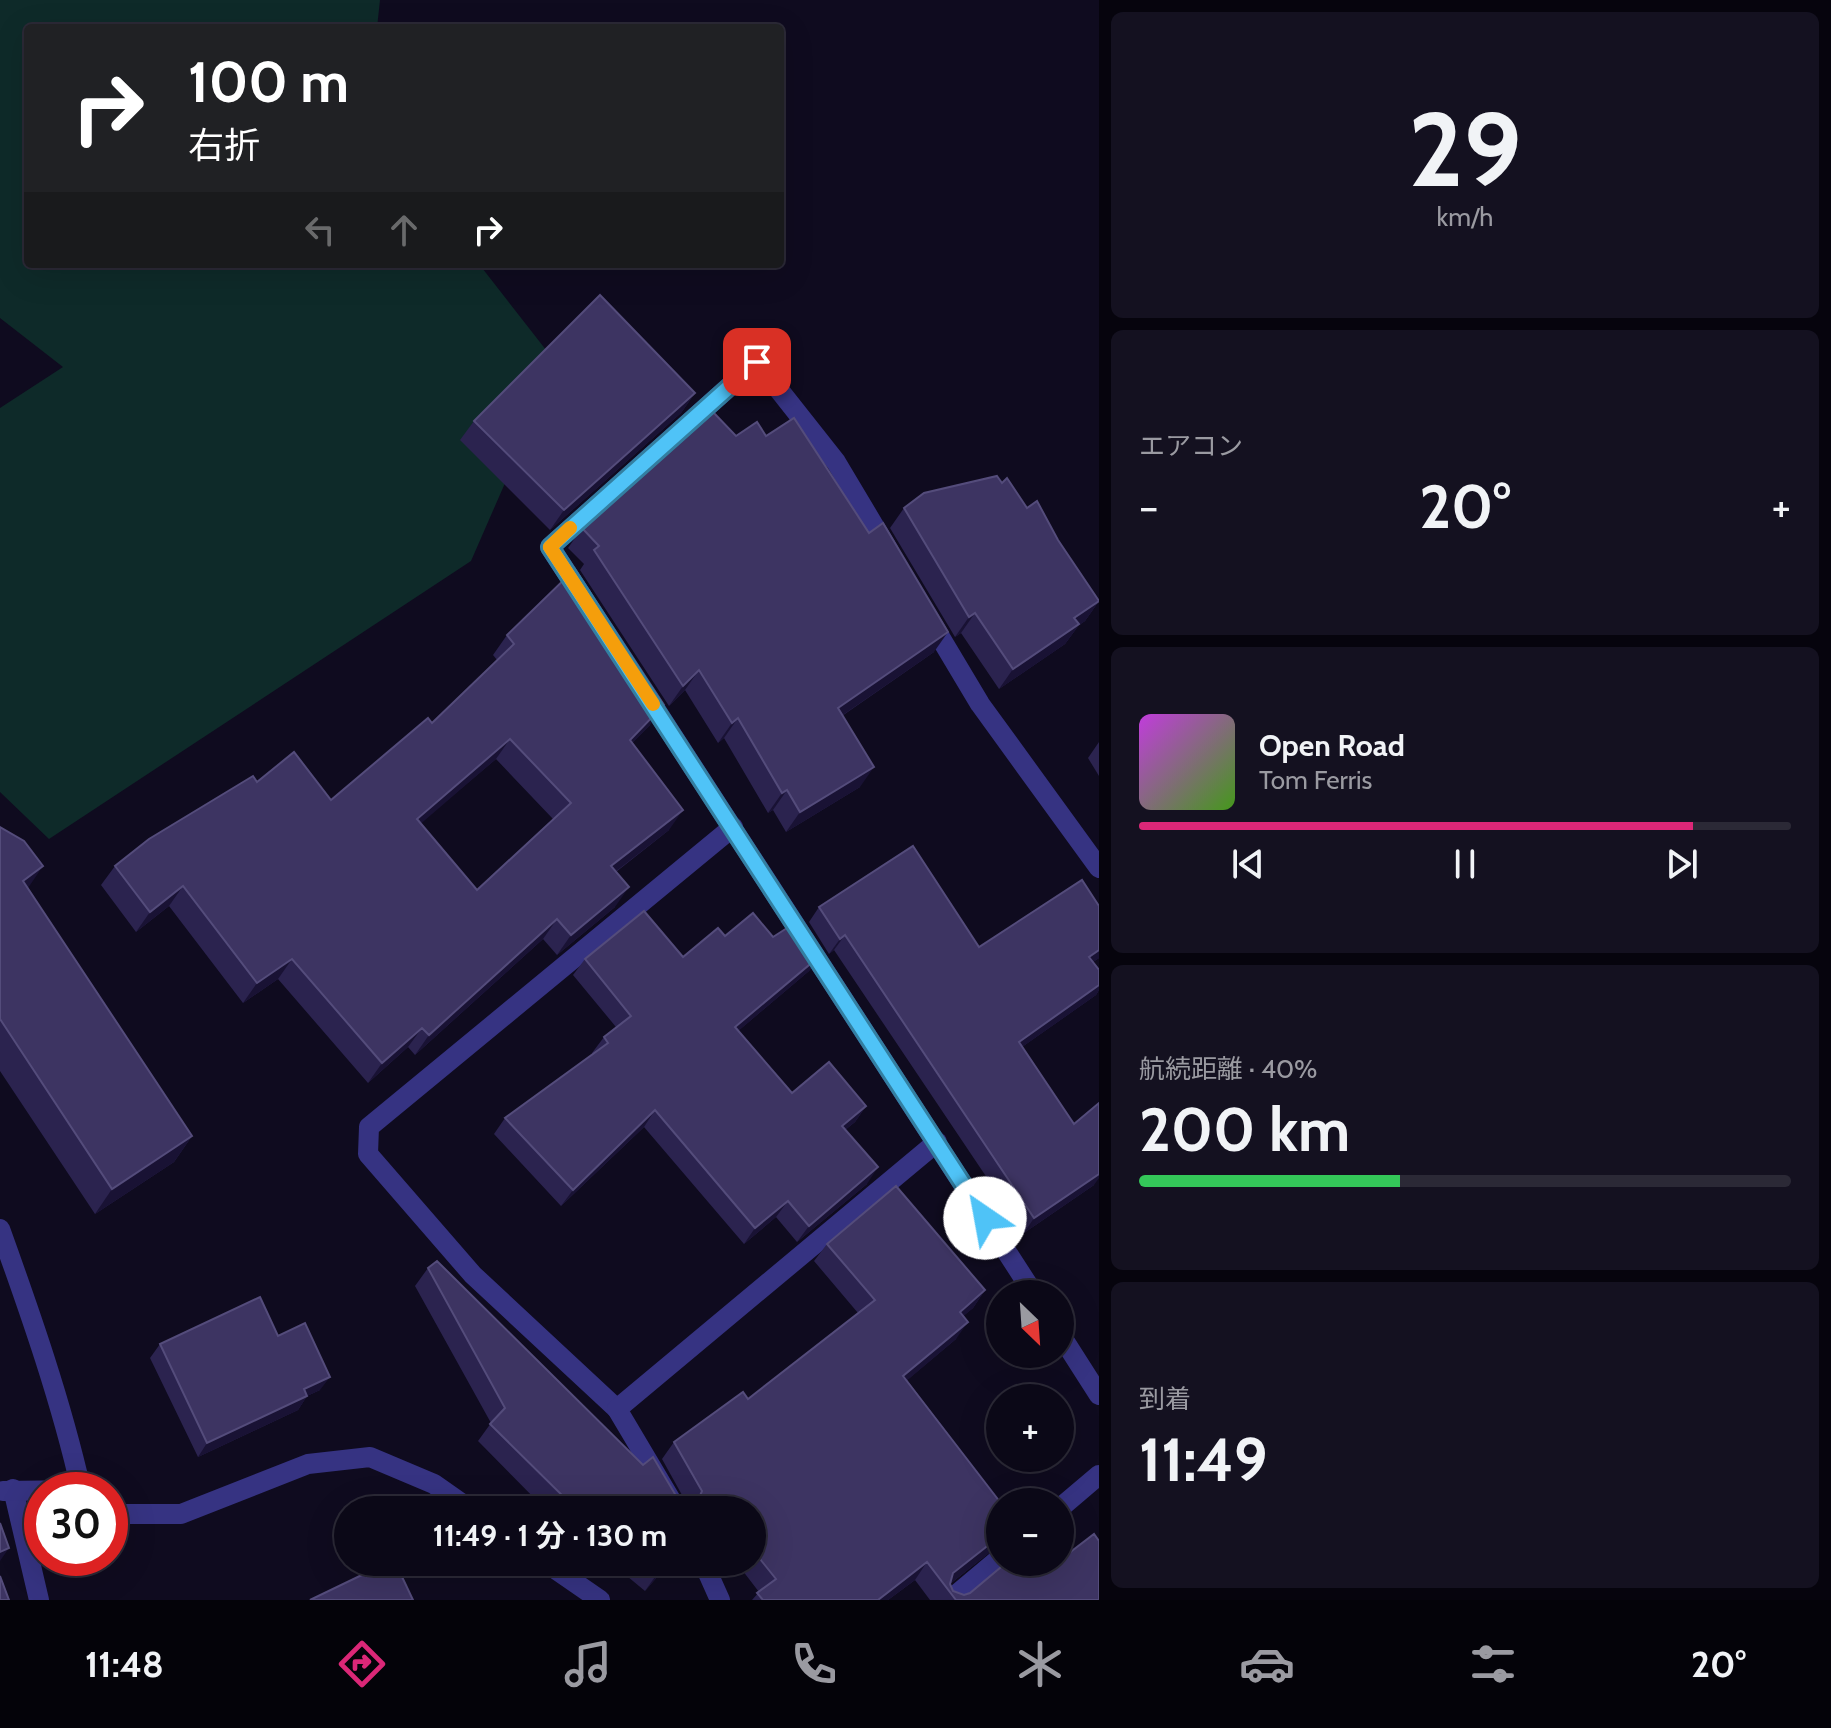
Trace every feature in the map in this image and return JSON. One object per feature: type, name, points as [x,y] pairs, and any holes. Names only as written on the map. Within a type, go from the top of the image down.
[{"type":"street","points":[[593,613],[550,547],[757,362],[836,462],[900,570]]},
{"type":"street","points":[[916,596],[980,704],[1099,868]]},
{"type":"street","points":[[637,680],[1025,1280]]},
{"type":"street","points":[[669,1496],[617,1409],[473,1275],[368,1154],[369,1127],[733,827]]},
{"type":"street","points":[[617,1409],[937,1142]]},
{"type":"street","points":[[0,1229],[31,1313],[77,1472]]},
{"type":"street","points":[[1074,1356],[1099,1395]]},
{"type":"street","points":[[128,1514],[181,1514],[308,1464],[370,1457],[434,1484],[451,1496]]},
{"type":"street","points":[[1074,1496],[1099,1475]]},
{"type":"street","points":[[7,1490],[39,1600]]},
{"type":"street","points":[[950,1600],[986,1570]]},
{"type":"street","points":[[565,1576],[600,1600]]},
{"type":"street","points":[[709,1576],[720,1600]]},
{"type":"green space","points":[[0,0],[380,0],[377,24],[24,24],[24,268],[482,268],[557,364],[471,561],[49,839],[0,792],[0,408],[63,367],[0,318]]},
{"type":"building","points":[[600,295],[695,393],[564,510],[474,421]]},
{"type":"building","points":[[713,412],[736,436],[757,422],[766,436],[794,418],[869,533],[883,523],[948,632],[838,708],[874,767],[800,812],[787,790],[782,793],[738,718],[732,723],[699,670],[683,686],[594,550],[599,546],[582,528]]},
{"type":"building","points":[[997,476],[1002,483],[1007,478],[1027,508],[1037,501],[1058,540],[1099,601],[1074,618],[1079,624],[1013,669],[975,613],[969,617],[904,508],[924,493]]},
{"type":"building","points":[[575,569],[664,705],[630,740],[683,810],[611,866],[629,887],[571,935],[557,919],[429,1035],[422,1028],[382,1063],[292,959],[257,983],[183,886],[150,912],[115,866],[149,839],[253,776],[257,782],[294,752],[331,800],[428,718],[432,723],[514,644],[507,635]],"holes":[[[510,739],[571,803],[477,890],[417,819]]]},
{"type":"building","points":[[0,827],[24,841],[43,866],[23,881],[192,1136],[112,1189],[0,1019]]},
{"type":"building","points":[[913,846],[979,947],[1082,880],[1099,906],[1099,950],[1089,957],[1099,970],[1099,985],[1019,1042],[1074,1124],[1099,1103],[1099,1174],[1034,1218],[845,935],[840,939],[819,907]]},
{"type":"building","points":[[644,911],[683,957],[718,928],[725,936],[753,913],[773,937],[798,921],[821,955],[735,1027],[792,1093],[829,1062],[866,1106],[842,1126],[878,1167],[809,1226],[788,1201],[755,1228],[655,1110],[573,1190],[505,1118],[608,1043],[604,1037],[631,1016],[585,959]]},
{"type":"building","points":[[896,1186],[985,1290],[960,1312],[968,1322],[903,1376],[989,1488],[986,1488],[986,1547],[953,1573],[950,1584],[953,1591],[964,1595],[970,1593],[990,1576],[1074,1576],[1074,1549],[1094,1534],[1099,1541],[1099,1600],[956,1600],[927,1562],[878,1600],[763,1600],[757,1593],[776,1579],[766,1566],[766,1496],[700,1496],[702,1491],[674,1442],[743,1392],[748,1399],[875,1300],[827,1244]]},
{"type":"building","points":[[437,1261],[643,1465],[653,1457],[676,1496],[563,1496],[490,1424],[505,1408],[428,1268]]},
{"type":"building","points":[[260,1297],[278,1336],[305,1323],[330,1377],[304,1389],[307,1396],[207,1443],[160,1344]]},
{"type":"building","points":[[0,1523],[9,1548],[0,1552]]},
{"type":"building","points":[[0,1576],[9,1600],[0,1600]]},
{"type":"building","points":[[360,1576],[402,1576],[413,1600],[310,1600]]},
{"type":"slow traffic","points":[[570,528],[550,547],[653,704]]},
{"type":"route","points":[[757,362],[550,547],[985,1218]]}]
